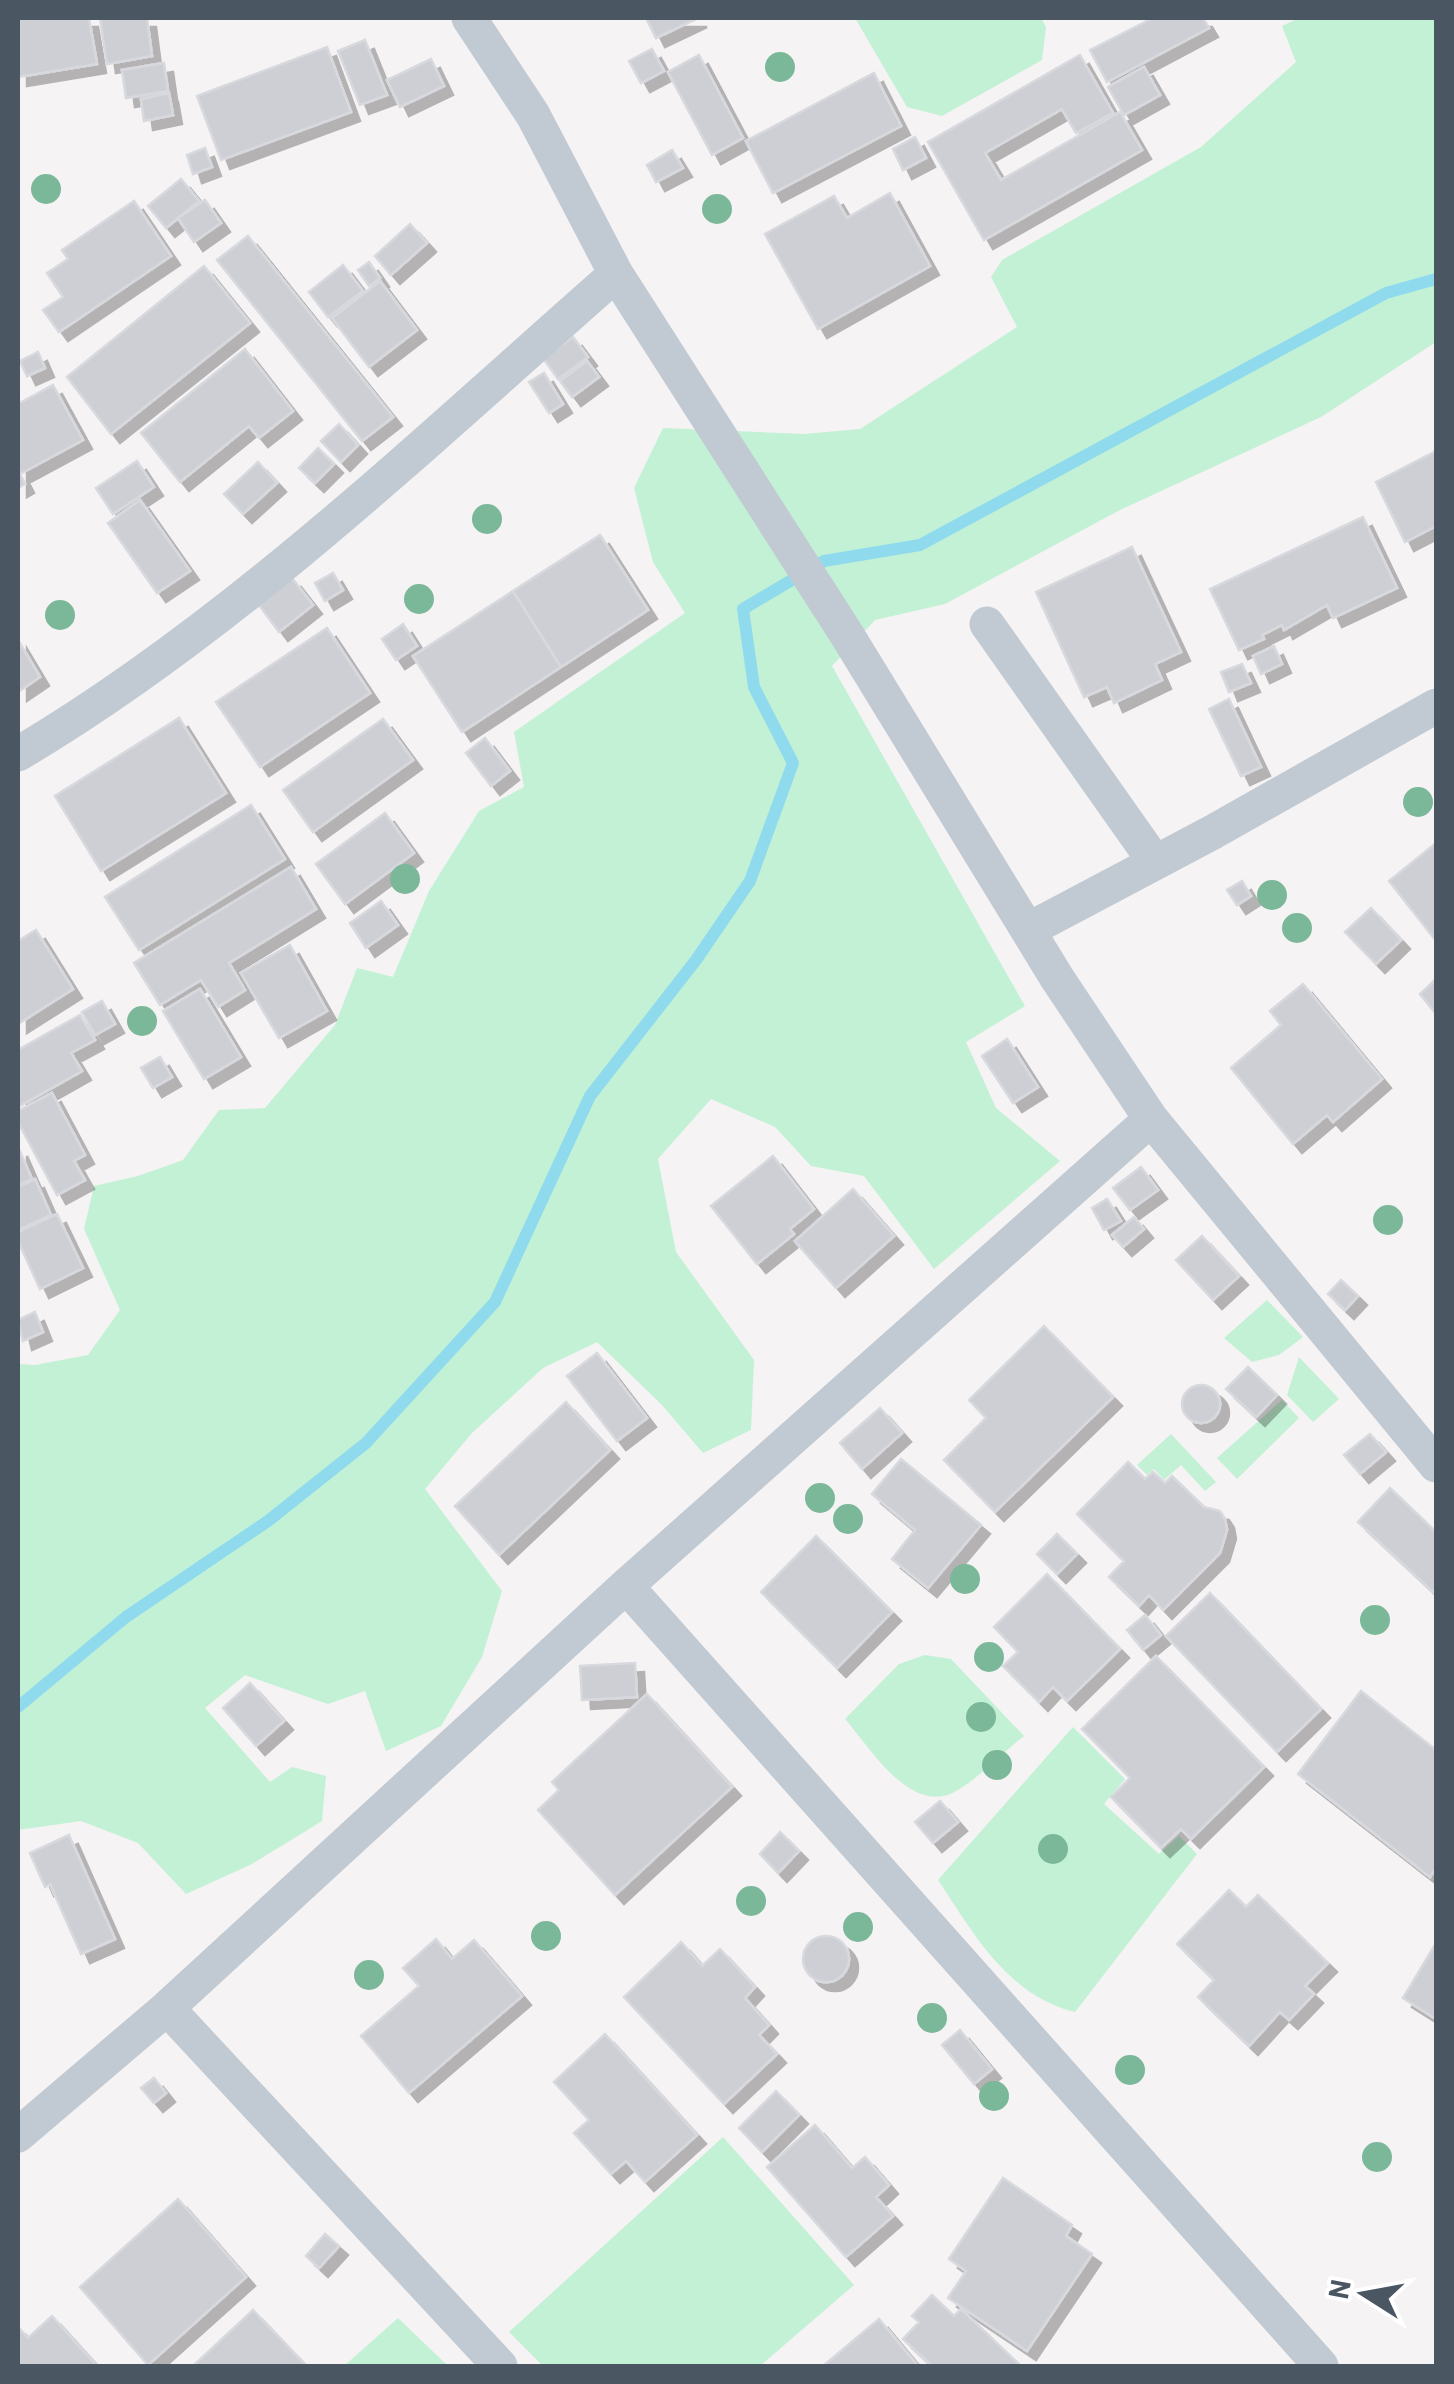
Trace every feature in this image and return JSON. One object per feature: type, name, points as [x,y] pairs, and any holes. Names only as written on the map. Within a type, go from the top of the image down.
[{"type":"street","points":[[468,18],[533,115],[616,274],[1151,1119],[1436,1465]]},
{"type":"street","points":[[18,754],[203,628],[352,505],[616,274]]},
{"type":"street","points":[[987,624],[1155,862]]},
{"type":"street","points":[[1028,930],[1436,706]]},
{"type":"street","points":[[18,2135],[167,2008],[626,1586],[1151,1119]]},
{"type":"street","points":[[626,1586],[1321,2366]]},
{"type":"street","points":[[167,2008],[500,2366]]},
{"type":"green space","points":[[855,18],[1041,18],[1046,27],[1042,60],[942,116],[907,107]]},
{"type":"green space","points":[[1299,18],[1436,18],[1436,342],[1321,417],[1120,510],[945,604],[875,620],[832,666],[1025,1006],[966,1042],[996,1108],[1060,1161],[934,1269],[864,1176],[811,1166],[775,1127],[711,1099],[658,1159],[676,1252],[754,1360],[751,1430],[703,1453],[662,1405],[597,1342],[543,1368],[472,1433],[425,1489],[502,1591],[482,1657],[441,1726],[386,1751],[365,1691],[328,1704],[245,1675],[205,1708],[270,1782],[292,1767],[326,1776],[322,1821],[252,1864],[186,1894],[138,1843],[81,1821],[18,1830],[18,1364],[35,1365],[88,1355],[120,1310],[84,1229],[94,1186],[183,1160],[219,1110],[265,1108],[335,1025],[357,968],[393,977],[429,891],[479,811],[524,787],[514,732],[685,613],[653,562],[634,488],[663,428],[804,434],[860,429],[1017,327],[991,277],[1002,260],[1201,147],[1296,62],[1282,26]]},
{"type":"green space","points":[[1267,1300],[1303,1337],[1279,1355],[1252,1362],[1224,1338]]},
{"type":"green space","points":[[1299,1357],[1339,1399],[1313,1422],[1287,1395]]},
{"type":"green space","points":[[1282,1400],[1299,1418],[1237,1479],[1217,1458]]},
{"type":"green space","points":[[1171,1434],[1216,1482],[1205,1491],[1181,1465],[1164,1480],[1154,1469],[1147,1475],[1137,1465]]},
{"type":"green space","points":[[925,1655],[951,1659],[1024,1736],[967,1784],[941,1796],[924,1795],[894,1776],[845,1719],[899,1664]]},
{"type":"green space","points":[[1073,1727],[1125,1779],[1104,1804],[1159,1854],[1179,1836],[1197,1854],[1075,2012],[1051,2004],[1011,1977],[979,1941],[938,1880]]},
{"type":"green space","points":[[723,2137],[854,2285],[760,2366],[543,2366],[509,2332]]},
{"type":"green space","points":[[398,2318],[448,2366],[344,2366]]},
{"type":"building","points":[[18,18],[89,18],[97,64],[18,77]]},
{"type":"building","points":[[100,18],[147,18],[152,56],[107,64]]},
{"type":"building","points":[[646,18],[698,18],[656,38]]},
{"type":"building","points":[[1153,18],[1203,18],[1209,28],[1107,82],[1090,50]]},
{"type":"building","points":[[365,40],[387,95],[360,105],[338,51]]},
{"type":"building","points":[[327,47],[351,112],[221,160],[197,96]]},
{"type":"building","points":[[652,49],[664,71],[641,83],[629,61]]},
{"type":"building","points":[[699,55],[743,138],[712,155],[668,72]]},
{"type":"building","points":[[1080,55],[1113,113],[1076,133],[1062,109],[985,153],[1001,180],[1120,112],[1142,150],[984,240],[928,142]]},
{"type":"building","points":[[431,59],[444,86],[400,107],[387,80]]},
{"type":"building","points":[[164,63],[168,91],[126,98],[122,70]]},
{"type":"building","points":[[1144,67],[1160,95],[1124,115],[1108,87]]},
{"type":"building","points":[[874,73],[901,126],[773,193],[746,141]]},
{"type":"building","points":[[169,93],[173,115],[144,121],[141,99]]},
{"type":"building","points":[[915,137],[926,158],[903,170],[893,149]]},
{"type":"building","points":[[205,148],[212,167],[193,174],[187,155]]},
{"type":"building","points":[[672,150],[683,168],[656,182],[647,165]]},
{"type":"building","points":[[181,179],[199,201],[166,228],[148,206]]},
{"type":"building","points":[[890,193],[930,266],[818,329],[765,234],[834,196],[847,218]]},
{"type":"building","points":[[205,200],[221,223],[194,242],[178,218]]},
{"type":"building","points":[[134,201],[171,256],[59,332],[43,310],[63,297],[47,273],[68,259],[62,250]]},
{"type":"building","points":[[410,224],[427,243],[391,275],[375,256]]},
{"type":"building","points":[[248,236],[393,417],[362,441],[217,260]]},
{"type":"building","points":[[369,262],[380,278],[369,286],[358,270]]},
{"type":"building","points":[[343,265],[363,291],[328,317],[309,292]]},
{"type":"building","points":[[204,266],[250,323],[111,434],[67,377]]},
{"type":"building","points":[[380,281],[417,330],[369,367],[332,318]]},
{"type":"building","points":[[573,337],[588,357],[558,379],[543,358]]},
{"type":"building","points":[[245,349],[293,411],[259,438],[249,426],[180,482],[141,433]]},
{"type":"building","points":[[38,352],[45,368],[27,376],[20,361]]},
{"type":"building","points":[[587,361],[599,377],[572,397],[560,381]]},
{"type":"building","points":[[544,373],[563,404],[549,413],[529,382]]},
{"type":"building","points":[[53,385],[83,440],[20,474],[25,484],[18,488],[18,404]]},
{"type":"building","points":[[339,424],[358,445],[341,462],[321,441]]},
{"type":"building","points":[[318,448],[334,464],[315,483],[299,468]]},
{"type":"building","points":[[1436,451],[1436,526],[1405,542],[1376,482]]},
{"type":"building","points":[[137,461],[154,487],[113,514],[96,488]]},
{"type":"building","points":[[258,462],[277,483],[243,514],[224,494]]},
{"type":"building","points":[[140,500],[190,571],[157,593],[108,523]]},
{"type":"building","points":[[1363,517],[1397,588],[1333,618],[1327,605],[1239,650],[1210,589]]},
{"type":"building","points":[[600,535],[648,610],[561,667],[513,591]]},
{"type":"building","points":[[1132,547],[1181,652],[1155,664],[1162,680],[1114,703],[1107,687],[1084,697],[1036,592]]},
{"type":"building","points":[[333,573],[343,590],[325,601],[315,583]]},
{"type":"building","points":[[292,578],[313,605],[279,632],[259,605]]},
{"type":"building","points":[[513,591],[561,667],[462,732],[413,656]]},
{"type":"building","points":[[403,624],[417,646],[396,660],[382,639]]},
{"type":"building","points":[[327,628],[370,693],[260,767],[216,702]]},
{"type":"building","points":[[18,640],[40,677],[18,692]]},
{"type":"building","points":[[1274,646],[1282,664],[1261,674],[1253,656]]},
{"type":"building","points":[[1242,664],[1251,683],[1229,692],[1221,672]]},
{"type":"building","points":[[1229,699],[1261,767],[1241,776],[1209,709]]},
{"type":"building","points":[[179,718],[226,793],[101,871],[55,796]]},
{"type":"building","points":[[383,719],[413,760],[313,832],[283,790]]},
{"type":"building","points":[[485,738],[510,771],[491,786],[466,753]]},
{"type":"building","points":[[251,805],[285,859],[139,950],[105,897]]},
{"type":"building","points":[[385,813],[414,853],[345,904],[316,864]]},
{"type":"building","points":[[1436,843],[1436,941],[1389,881]]},
{"type":"building","points":[[291,867],[316,909],[229,963],[245,990],[218,1007],[201,980],[160,1005],[134,963]]},
{"type":"building","points":[[1242,881],[1251,896],[1237,905],[1227,890]]},
{"type":"building","points":[[381,901],[398,925],[366,948],[350,923]]},
{"type":"building","points":[[1371,908],[1401,940],[1376,964],[1345,932]]},
{"type":"building","points":[[36,930],[73,989],[18,1024],[18,941]]},
{"type":"building","points":[[290,945],[327,1011],[279,1038],[241,973]]},
{"type":"building","points":[[1436,979],[1436,1014],[1420,994]]},
{"type":"building","points":[[1303,984],[1382,1079],[1333,1122],[1327,1115],[1293,1144],[1231,1068],[1281,1025],[1270,1011]]},
{"type":"building","points":[[200,989],[241,1057],[204,1079],[163,1011]]},
{"type":"building","points":[[102,1001],[115,1024],[95,1035],[82,1012]]},
{"type":"building","points":[[80,1015],[95,1040],[71,1053],[82,1071],[18,1107],[18,1050]]},
{"type":"building","points":[[1007,1039],[1038,1087],[1013,1103],[982,1056]]},
{"type":"building","points":[[160,1057],[172,1077],[153,1088],[141,1068]]},
{"type":"building","points":[[52,1093],[85,1155],[74,1161],[85,1180],[57,1195],[18,1122],[18,1111]]},
{"type":"building","points":[[18,1147],[32,1179],[18,1185]]},
{"type":"building","points":[[773,1156],[814,1209],[790,1229],[794,1234],[757,1264],[711,1206]]},
{"type":"building","points":[[1141,1167],[1158,1190],[1130,1210],[1113,1188]]},
{"type":"building","points":[[35,1179],[51,1215],[18,1230],[18,1187]]},
{"type":"building","points":[[853,1189],[894,1236],[836,1288],[795,1241]]},
{"type":"building","points":[[1107,1199],[1121,1221],[1104,1230],[1092,1208]]},
{"type":"building","points":[[57,1214],[83,1268],[40,1289],[18,1241],[18,1232]]},
{"type":"building","points":[[1134,1217],[1144,1229],[1123,1247],[1112,1235]]},
{"type":"building","points":[[1202,1236],[1239,1276],[1213,1300],[1176,1260]]},
{"type":"building","points":[[1341,1280],[1358,1296],[1345,1310],[1328,1294]]},
{"type":"building","points":[[35,1312],[43,1332],[23,1341],[18,1320]]},
{"type":"building","points":[[1044,1326],[1113,1397],[995,1512],[944,1460],[986,1418],[969,1400]]},
{"type":"building","points":[[597,1353],[647,1418],[617,1441],[567,1376]]},
{"type":"building","points":[[1248,1367],[1277,1395],[1256,1417],[1226,1389]]},
{"type":"building","points":[[1201,1385],[1214,1391],[1220,1404],[1214,1417],[1201,1423],[1188,1417],[1182,1404],[1188,1391]]},
{"type":"building","points":[[566,1402],[610,1450],[499,1555],[455,1506]]},
{"type":"building","points":[[880,1408],[902,1433],[862,1469],[840,1443]]},
{"type":"building","points":[[1370,1434],[1386,1452],[1360,1474],[1344,1455]]},
{"type":"building","points":[[901,1459],[981,1525],[928,1588],[892,1559],[915,1530],[872,1494]]},
{"type":"building","points":[[1128,1462],[1145,1479],[1153,1472],[1165,1483],[1172,1476],[1204,1507],[1220,1511],[1225,1519],[1227,1530],[1220,1553],[1163,1610],[1149,1595],[1139,1606],[1109,1577],[1124,1561],[1077,1514]]},
{"type":"building","points":[[1390,1488],[1436,1532],[1433,1592],[1358,1522]]},
{"type":"building","points":[[1057,1534],[1077,1554],[1057,1574],[1037,1554]]},
{"type":"building","points":[[816,1536],[892,1612],[837,1668],[761,1592]]},
{"type":"building","points":[[1047,1574],[1120,1649],[1067,1701],[1053,1687],[1039,1702],[1003,1666],[1018,1652],[994,1627]]},
{"type":"building","points":[[1210,1593],[1321,1709],[1277,1752],[1166,1636]]},
{"type":"building","points":[[1145,1615],[1161,1635],[1143,1650],[1127,1630]]},
{"type":"building","points":[[1156,1656],[1264,1767],[1191,1839],[1181,1829],[1161,1848],[1111,1797],[1130,1778],[1082,1729]]},
{"type":"building","points":[[635,1663],[637,1697],[582,1700],[580,1666]]},
{"type":"building","points":[[250,1683],[284,1721],[256,1746],[223,1708]]},
{"type":"building","points":[[1361,1691],[1436,1750],[1436,1868],[1430,1877],[1298,1774]]},
{"type":"building","points":[[647,1694],[732,1787],[615,1895],[538,1810],[559,1790],[552,1782]]},
{"type":"building","points":[[940,1801],[958,1822],[933,1843],[915,1822]]},
{"type":"building","points":[[780,1832],[799,1851],[778,1873],[760,1854]]},
{"type":"building","points":[[69,1835],[115,1939],[81,1954],[50,1884],[45,1887],[30,1853]]},
{"type":"building","points":[[1229,1890],[1246,1907],[1258,1895],[1328,1963],[1305,1986],[1314,1994],[1289,2020],[1280,2012],[1249,2046],[1198,1997],[1214,1980],[1177,1944]]},
{"type":"building","points":[[826,1936],[842,1943],[849,1959],[842,1975],[826,1982],[810,1975],[803,1959],[810,1943]]},
{"type":"building","points":[[436,1939],[452,1959],[474,1940],[522,1996],[409,2093],[361,2036],[419,1986],[403,1968]]},
{"type":"building","points":[[681,1942],[702,1966],[720,1949],[755,1987],[745,1998],[769,2025],[759,2035],[777,2054],[724,2104],[624,1997]]},
{"type":"building","points":[[1436,1943],[1436,2019],[1403,1998]]},
{"type":"building","points":[[960,2030],[992,2069],[974,2084],[942,2045]]},
{"type":"building","points":[[605,2034],[697,2135],[645,2182],[626,2161],[611,2174],[574,2133],[589,2120],[554,2082]]},
{"type":"building","points":[[154,2078],[166,2093],[154,2103],[141,2088]]},
{"type":"building","points":[[776,2091],[799,2115],[762,2152],[739,2128]]},
{"type":"building","points":[[815,2125],[852,2168],[865,2157],[889,2185],[876,2197],[893,2216],[846,2257],[767,2167]]},
{"type":"building","points":[[1003,2178],[1072,2225],[1066,2236],[1092,2254],[1027,2351],[948,2298],[966,2271],[949,2259]]},
{"type":"building","points":[[178,2199],[246,2277],[148,2365],[80,2287]]},
{"type":"building","points":[[325,2234],[339,2246],[319,2268],[306,2256]]},
{"type":"building","points":[[932,2295],[954,2316],[961,2309],[1021,2366],[932,2366],[903,2339],[919,2322],[912,2316]]},
{"type":"building","points":[[253,2310],[306,2366],[193,2366]]},
{"type":"building","points":[[52,2316],[97,2366],[18,2366],[18,2327],[28,2338]]},
{"type":"building","points":[[879,2319],[918,2366],[823,2366]]},
{"type":"waterway","points":[[18,1707],[126,1617],[268,1521],[366,1443],[495,1302],[590,1096],[696,960],[750,881],[793,763],[754,687],[743,609],[824,561],[920,545],[1386,293],[1436,279]]}]
